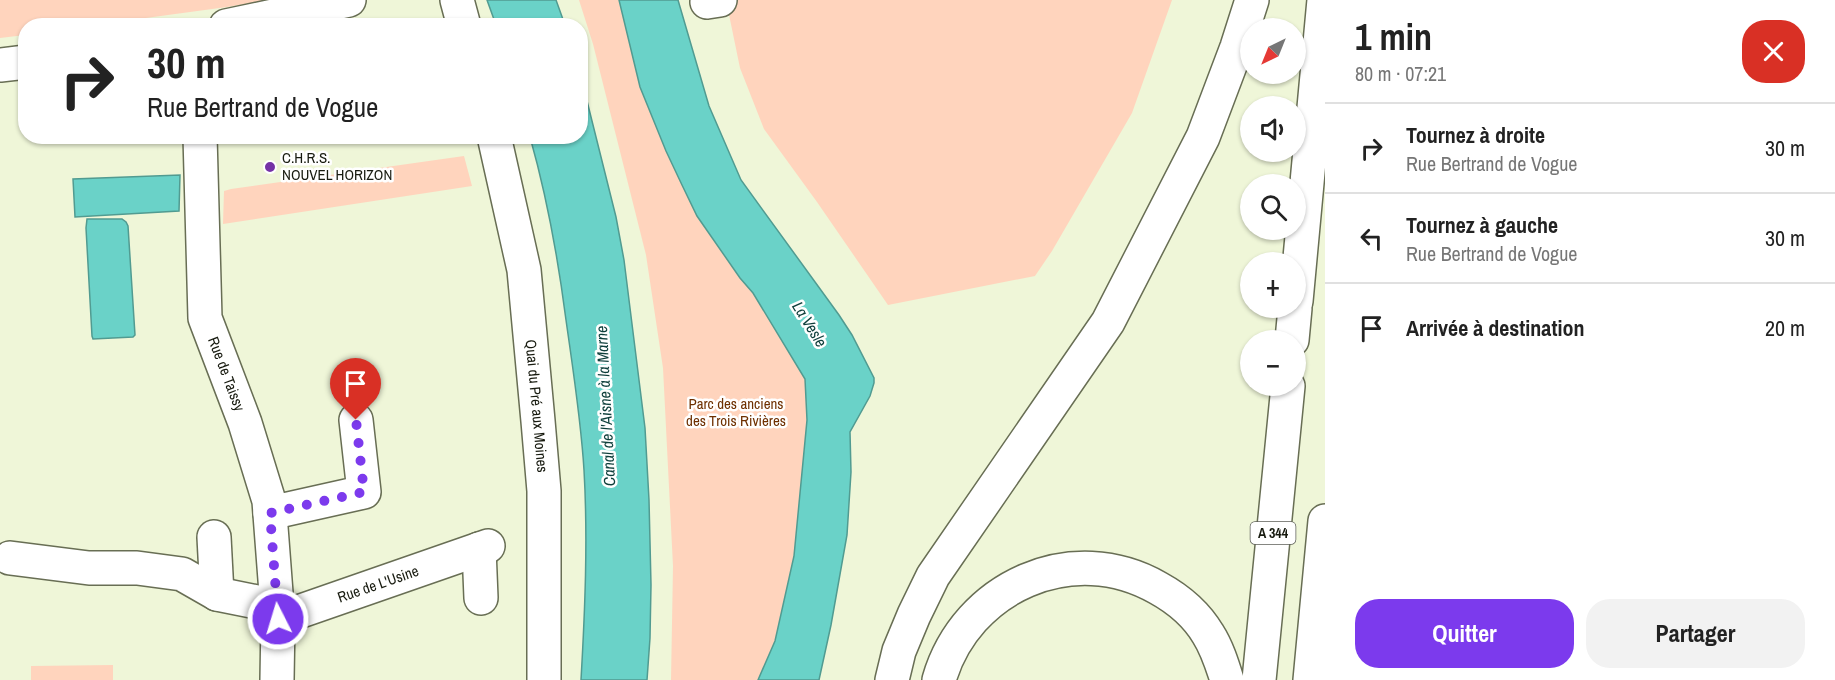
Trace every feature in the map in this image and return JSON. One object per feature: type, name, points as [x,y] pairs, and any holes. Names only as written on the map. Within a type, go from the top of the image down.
[{"type":"main road","points":[[264,18],[349,0]]},
{"type":"main road","points":[[458,0],[463,18]]},
{"type":"main road","points":[[892,680],[898,651],[933,576],[1108,322],[1203,137],[1252,0]]},
{"type":"main road","points":[[1301,252],[1324,0]]},
{"type":"main road","points":[[0,66],[18,63]]},
{"type":"main road","name":"Rue de Taissy","points":[[200,144],[206,318],[245,423],[269,501],[277,613],[276,680]]},
{"type":"main road","name":"Quai du Pré aux Moines","points":[[496,144],[524,270],[538,422],[544,491],[544,680]]},
{"type":"main road","name":"A 344","points":[[1259,680],[1287,396]]},
{"type":"main road","points":[[270,513],[364,492],[356,420]]},
{"type":"main road","points":[[1310,680],[1325,522]]},
{"type":"main road","points":[[214,537],[217,594]]},
{"type":"main road","name":"Rue de L'Usine","points":[[277,613],[483,548],[481,598]]},
{"type":"main road","points":[[10,558],[89,568],[137,568],[182,574],[217,594],[277,613]]},
{"type":"main road","points":[[939,680],[944,663],[957,639],[976,615],[995,597],[1018,584],[1046,574],[1072,569],[1097,568],[1124,573],[1147,581],[1189,610],[1207,632],[1220,657],[1227,680]]},
{"type":"green space","points":[[0,0],[267,0],[146,18],[18,18],[18,36],[0,38]]},
{"type":"green space","name":"Parc des anciens des Trois Rivières","points":[[579,0],[619,0],[640,87],[666,151],[697,216],[753,293],[805,379],[807,420],[794,556],[775,641],[758,680],[671,680],[673,566],[663,368],[646,255],[588,28],[588,18],[585,18]]},
{"type":"green space","points":[[726,0],[1172,0],[1132,113],[1052,251],[1035,276],[888,305],[764,129],[740,68]]},
{"type":"green space","points":[[464,156],[472,186],[223,224],[224,191],[231,189]]},
{"type":"green space","points":[[113,665],[113,680],[31,680],[31,666]]},
{"type":"water","points":[[487,0],[556,0],[562,18],[493,18]]},
{"type":"water","name":"La Vesle","points":[[619,0],[678,0],[709,106],[741,180],[839,315],[874,378],[870,396],[850,432],[851,472],[847,535],[819,680],[758,680],[775,641],[794,556],[807,420],[805,379],[753,293],[697,216],[666,151],[640,87]]},
{"type":"water","name":"Canal de l'Aisne à la Marne","points":[[588,105],[616,217],[624,260],[645,428],[651,585],[647,680],[581,680],[586,549],[584,470],[563,297],[542,182],[532,144],[588,144]]},
{"type":"water","points":[[180,175],[179,211],[75,217],[73,179]]},
{"type":"water","points":[[87,219],[122,219],[128,226],[135,335],[133,337],[93,339]]},
{"type":"place","name":"C.H.R.S. NOUVEL HORIZON","points":[[270,167]]},
{"type":"route","points":[[278,619],[270,513],[364,492],[356,420]]}]
